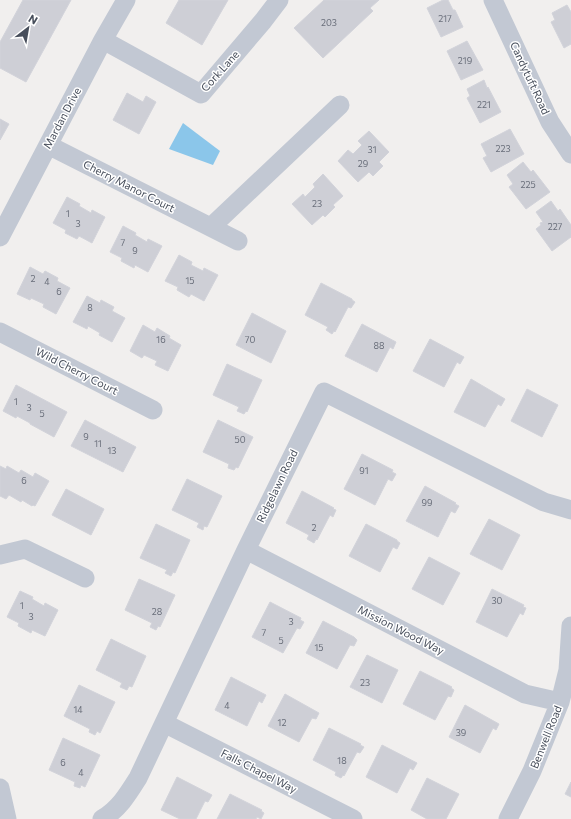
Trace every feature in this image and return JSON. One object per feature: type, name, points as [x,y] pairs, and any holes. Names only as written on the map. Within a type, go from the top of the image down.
[{"type":"street","name":"Mardan Drive","points":[[0,237],[103,40],[126,0]]},
{"type":"street","name":"Cork Lane","points":[[103,40],[200,94],[263,21],[279,0]]},
{"type":"street","name":"Candytuft Road","points":[[499,2],[550,122],[571,154]]},
{"type":"street","points":[[211,227],[340,105]]},
{"type":"street","name":"Cherry Manor Court","points":[[48,145],[238,241]]},
{"type":"street","name":"Wild Cherry Court","points":[[0,332],[153,410]]},
{"type":"street","name":"Ridgelawn Road","points":[[102,819],[112,813],[125,799],[138,778],[246,550],[324,392],[544,502],[571,510]]},
{"type":"street","points":[[0,554],[24,549],[85,578]]},
{"type":"street","name":"Mission Wood Way","points":[[246,550],[525,694],[560,702]]},
{"type":"street","name":"Benwell Road","points":[[508,819],[532,771],[560,702],[568,670],[571,626]]},
{"type":"street","name":"Falls Chapel Way","points":[[164,723],[353,819]]},
{"type":"street","points":[[0,788],[7,819]]},
{"type":"water","points":[[183,123],[220,151],[213,165],[169,149]]},
{"type":"building","points":[[23,0],[71,0],[26,82],[0,68],[0,42]]},
{"type":"building","points":[[179,0],[228,0],[202,45],[166,23]]},
{"type":"building","points":[[324,0],[379,0],[370,8],[373,11],[323,58],[294,28]]},
{"type":"building","points":[[443,0],[448,0],[453,10],[455,10],[463,27],[441,37],[427,8]]},
{"type":"building","points":[[567,5],[571,12],[571,44],[564,48],[551,22],[555,20],[552,13]]},
{"type":"building","points":[[467,41],[483,70],[461,80],[447,51]]},
{"type":"building","points":[[484,80],[501,112],[480,123],[467,98],[470,96],[467,89]]},
{"type":"building","points":[[127,93],[143,102],[146,96],[156,102],[139,134],[113,120]]},
{"type":"building","points":[[0,119],[9,124],[0,140]]},
{"type":"building","points":[[510,129],[524,154],[491,172],[483,158],[487,156],[481,144]]},
{"type":"building","points":[[369,131],[389,152],[379,162],[383,166],[373,176],[369,172],[358,182],[338,161],[348,150],[353,154],[362,145],[358,141]]},
{"type":"building","points":[[523,162],[531,172],[533,170],[550,192],[526,209],[509,187],[513,184],[507,175]]},
{"type":"building","points":[[323,174],[343,196],[333,205],[335,207],[325,217],[323,215],[312,225],[292,204],[303,194],[305,197],[315,187],[313,184]]},
{"type":"building","points":[[67,197],[80,204],[79,206],[91,213],[92,210],[105,217],[92,243],[79,236],[77,239],[65,233],[66,230],[53,223]]},
{"type":"building","points":[[551,201],[558,211],[560,209],[571,225],[571,237],[552,251],[536,229],[541,225],[540,223],[543,222],[536,212]]},
{"type":"building","points":[[123,226],[136,233],[135,235],[147,242],[148,239],[162,246],[148,272],[135,265],[134,268],[121,261],[122,258],[110,252]]},
{"type":"building","points":[[179,255],[192,262],[191,265],[203,271],[204,268],[218,275],[204,301],[191,294],[189,297],[177,290],[178,287],[165,281]]},
{"type":"building","points":[[30,267],[43,274],[45,271],[58,278],[57,281],[70,288],[56,314],[43,307],[44,304],[17,294]]},
{"type":"building","points":[[321,283],[355,302],[351,308],[348,307],[335,332],[334,331],[332,334],[326,330],[328,327],[305,315]]},
{"type":"building","points":[[87,296],[100,303],[101,300],[114,307],[112,311],[125,318],[112,342],[99,335],[100,333],[88,326],[87,329],[73,322]]},
{"type":"building","points":[[252,313],[286,331],[271,363],[236,345]]},
{"type":"building","points":[[362,324],[396,342],[393,349],[390,347],[377,372],[345,356]]},
{"type":"building","points":[[143,325],[155,332],[157,328],[170,336],[169,338],[181,345],[168,371],[155,365],[157,361],[144,355],[142,358],[130,351]]},
{"type":"building","points":[[430,339],[464,357],[460,364],[457,362],[444,387],[413,371]]},
{"type":"building","points":[[227,364],[262,380],[247,412],[246,411],[244,414],[237,411],[239,407],[213,395]]},
{"type":"building","points":[[471,379],[505,399],[501,406],[498,404],[485,427],[454,412]]},
{"type":"building","points":[[16,385],[67,412],[54,437],[17,416],[16,418],[3,411]]},
{"type":"building","points":[[527,389],[558,405],[542,437],[511,421]]},
{"type":"building","points":[[85,420],[136,447],[123,472],[71,446]]},
{"type":"building","points":[[218,420],[253,437],[238,468],[236,467],[234,470],[228,468],[229,464],[203,452]]},
{"type":"building","points":[[362,454],[393,470],[392,472],[396,474],[392,481],[388,479],[375,505],[344,489]]},
{"type":"building","points":[[0,466],[6,469],[7,466],[19,473],[21,470],[33,477],[35,473],[49,481],[35,506],[32,506],[22,500],[21,502],[9,495],[6,499],[0,496]]},
{"type":"building","points":[[187,479],[222,496],[207,527],[204,526],[203,530],[197,527],[199,523],[172,510]]},
{"type":"building","points":[[425,486],[459,506],[455,513],[451,511],[438,537],[406,521]]},
{"type":"building","points":[[66,489],[104,509],[91,535],[52,515]]},
{"type":"building","points":[[302,491],[336,510],[333,517],[330,515],[314,543],[307,539],[309,535],[286,523]]},
{"type":"building","points":[[489,519],[520,535],[502,570],[470,554]]},
{"type":"building","points":[[156,524],[190,540],[175,573],[173,572],[171,576],[165,573],[167,570],[140,558]]},
{"type":"building","points":[[366,524],[400,543],[397,549],[393,547],[380,572],[349,556]]},
{"type":"building","points":[[429,557],[460,573],[443,605],[412,589]]},
{"type":"building","points":[[139,579],[175,595],[160,627],[158,626],[156,630],[150,627],[152,623],[125,610]]},
{"type":"building","points":[[492,589],[524,605],[523,607],[526,608],[523,615],[520,613],[507,637],[476,622]]},
{"type":"building","points":[[20,591],[33,597],[32,599],[44,606],[45,603],[58,610],[45,636],[32,630],[31,633],[18,626],[19,623],[7,617]]},
{"type":"building","points":[[270,602],[301,618],[300,620],[304,622],[300,629],[297,628],[283,653],[252,637]]},
{"type":"building","points":[[323,621],[357,640],[354,646],[350,645],[337,669],[306,653]]},
{"type":"building","points":[[111,639],[146,656],[132,687],[129,686],[127,690],[120,687],[122,683],[96,670]]},
{"type":"building","points":[[367,655],[398,670],[382,703],[350,687]]},
{"type":"building","points":[[420,671],[452,687],[451,688],[454,690],[451,697],[448,696],[435,720],[403,704]]},
{"type":"building","points":[[231,677],[266,695],[262,703],[259,701],[247,726],[215,710]]},
{"type":"building","points":[[79,685],[115,702],[100,733],[97,731],[95,735],[89,732],[90,729],[64,716]]},
{"type":"building","points":[[285,694],[319,713],[316,719],[312,718],[299,742],[268,726]]},
{"type":"building","points":[[465,705],[499,724],[496,730],[493,728],[480,753],[449,737]]},
{"type":"building","points":[[329,728],[361,744],[360,745],[364,747],[360,753],[357,752],[344,776],[343,775],[341,778],[335,775],[336,772],[313,760]]},
{"type":"building","points":[[63,738],[100,755],[85,787],[81,785],[80,788],[74,786],[75,782],[49,770]]},
{"type":"building","points":[[382,745],[417,763],[413,770],[410,768],[397,793],[366,777]]},
{"type":"building","points":[[177,777],[212,795],[208,802],[205,801],[196,819],[180,819],[161,810]]},
{"type":"building","points":[[427,778],[459,794],[446,819],[427,819],[411,810]]},
{"type":"building","points":[[571,782],[571,797],[565,794]]},
{"type":"building","points":[[230,794],[262,810],[261,811],[264,813],[261,819],[257,817],[256,819],[217,819]]}]
